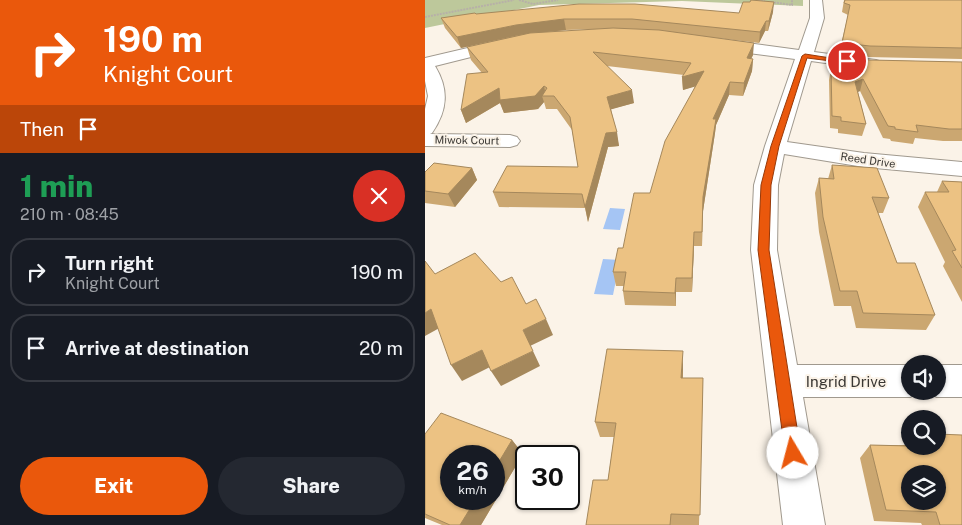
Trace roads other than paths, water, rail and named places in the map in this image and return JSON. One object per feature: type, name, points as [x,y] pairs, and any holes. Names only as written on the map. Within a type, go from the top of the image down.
[{"type":"street","points":[[804,525],[764,250],[766,185],[775,146],[817,18],[816,0]]},
{"type":"street","points":[[698,41],[890,66]]},
{"type":"street","points":[[425,129],[434,111],[437,93],[436,83],[425,63],[517,42]]},
{"type":"street","name":"Miwok Court","points":[[425,140],[510,141]]},
{"type":"street","name":"Reed Drive","points":[[775,146],[873,161],[962,169]]},
{"type":"street","name":"Ingrid Drive","points":[[783,381],[901,381]]},
{"type":"street","points":[[946,381],[962,381]]},
{"type":"water","points":[[610,208],[625,209],[620,230],[603,229]]},
{"type":"water","points":[[603,259],[620,260],[613,295],[594,294]]}]
